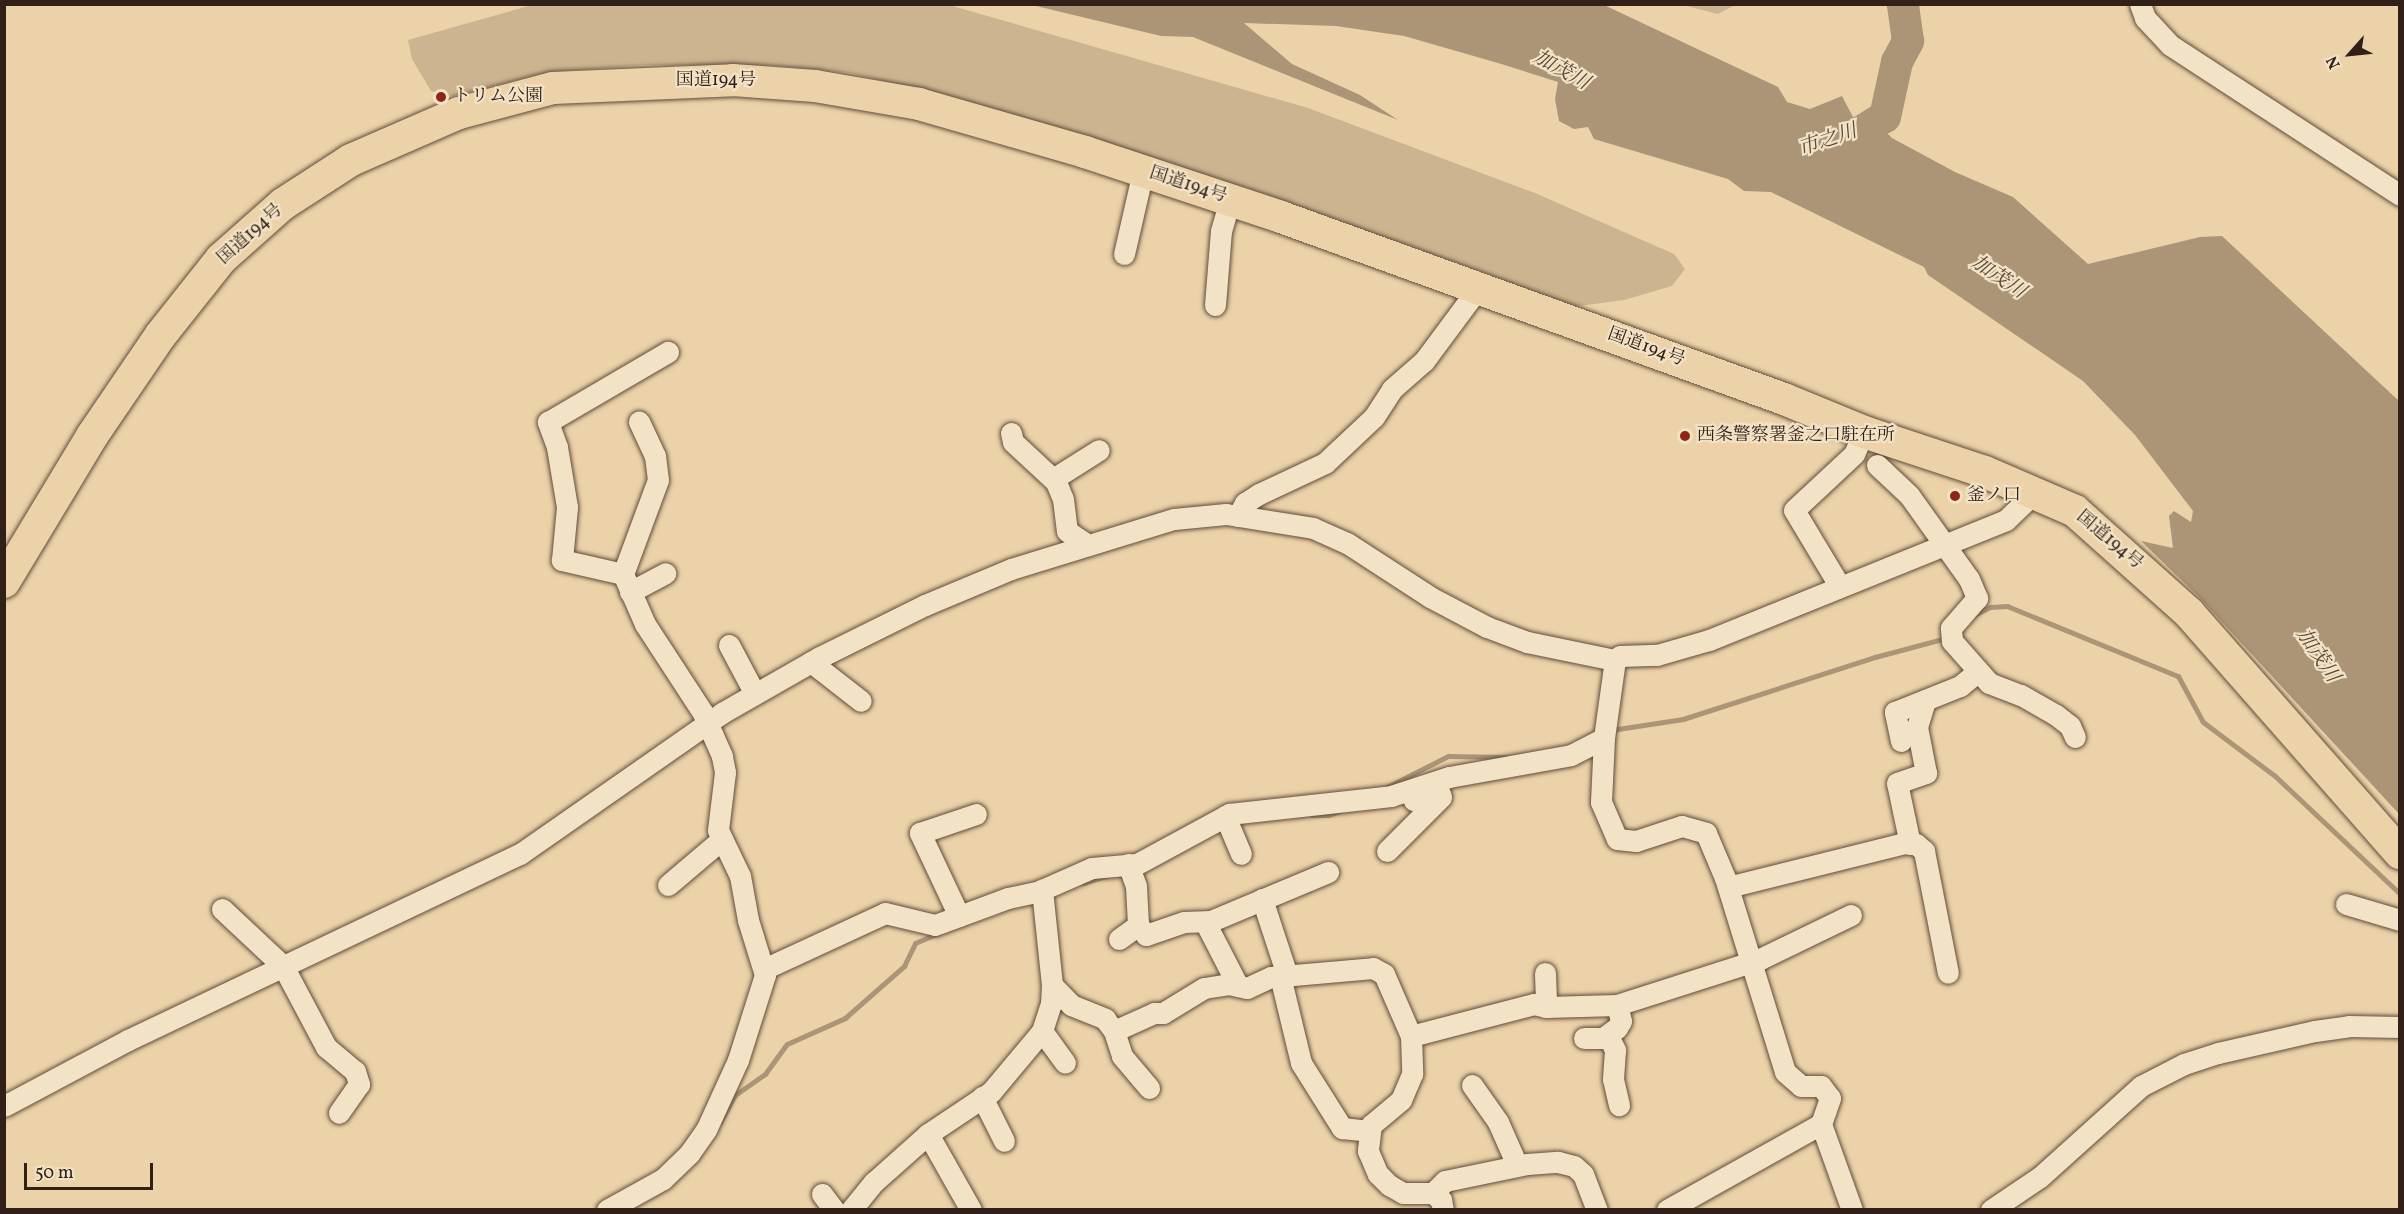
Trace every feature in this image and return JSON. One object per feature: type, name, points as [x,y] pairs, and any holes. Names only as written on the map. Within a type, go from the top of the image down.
[{"type":"highway","name":"国道194号","points":[[4,582],[92,436],[160,336],[221,259],[283,204],[351,160],[459,113],[554,88],[645,81],[771,82],[919,104],[1143,171],[1479,287],[1784,399],[1864,432],[2036,492],[2074,511],[2189,613],[2400,853]]},
{"type":"street","points":[[2140,4],[2145,18],[2170,45],[2400,195]]},
{"type":"street","points":[[1124,254],[1143,171]]},
{"type":"street","points":[[1215,305],[1221,231],[1230,200]]},
{"type":"street","points":[[1238,516],[1245,503],[1259,494],[1325,463],[1374,417],[1392,389],[1425,360],[1479,287]]},
{"type":"street","points":[[665,573],[626,583],[562,560],[567,507],[557,447],[548,422],[668,352]]},
{"type":"street","points":[[607,1209],[663,1179],[689,1154],[706,1130],[738,1060],[757,1006],[764,969],[748,920],[740,876],[722,839],[717,814],[725,772],[708,724],[645,624],[626,583],[658,480],[655,456],[639,422]]},
{"type":"street","points":[[1839,585],[1794,510],[1854,454],[1864,432]]},
{"type":"street","points":[[1011,433],[1013,442],[1053,479],[1063,499],[1067,531],[1088,545]]},
{"type":"street","points":[[1053,479],[1099,450]]},
{"type":"street","points":[[1878,465],[1909,495],[1970,579],[1977,598],[1951,628],[1952,641],[1989,683],[2021,695],[2056,715],[2075,737]]},
{"type":"street","points":[[1852,1209],[1821,1124],[1830,1098],[1827,1089],[1801,1086],[1785,1072],[1717,854],[1700,829],[1682,826],[1625,842],[1611,833],[1599,783],[1615,660],[1620,656],[1657,655],[1709,640],[1839,585],[2006,520],[2036,492]]},
{"type":"street","points":[[4,1106],[128,1040],[520,854],[708,724],[811,662],[964,588],[1088,545],[1174,519],[1238,516],[1288,521],[1331,534],[1430,597],[1487,627],[1527,642],[1615,660]]},
{"type":"street","points":[[729,645],[755,694]]},
{"type":"street","points":[[811,662],[825,676],[861,701]]},
{"type":"street","points":[[1901,741],[1895,712],[1960,686],[1977,672]]},
{"type":"street","points":[[1910,844],[1897,783],[1926,773],[1917,727],[1925,700]]},
{"type":"street","points":[[764,969],[885,913],[935,925],[1042,890],[1092,868],[1137,864],[1225,816],[1267,807],[1391,796],[1449,777],[1571,755],[1604,738]]},
{"type":"street","points":[[1387,851],[1442,797],[1440,794],[1407,802],[1391,796]]},
{"type":"street","points":[[959,916],[920,833],[976,814]]},
{"type":"street","points":[[1225,816],[1241,854]]},
{"type":"street","points":[[668,885],[722,839]]},
{"type":"street","points":[[1728,887],[1910,844],[1924,850],[1948,973]]},
{"type":"street","points":[[1128,864],[1136,886],[1138,925],[1146,935],[1184,922],[1205,922],[1328,872]]},
{"type":"street","points":[[851,1209],[874,1182],[928,1134],[982,1097],[1042,1031],[1051,1004],[1052,985],[1042,890]]},
{"type":"street","points":[[1262,899],[1284,975],[1301,1063],[1342,1128],[1369,1131]]},
{"type":"street","points":[[2346,904],[2400,920]]},
{"type":"street","points":[[222,909],[283,966],[326,1047],[355,1071],[359,1084],[339,1113]]},
{"type":"street","points":[[1411,1036],[1534,1004],[1545,1007],[1617,1005],[1752,962],[1851,915]]},
{"type":"street","points":[[1205,922],[1238,986]]},
{"type":"street","points":[[1119,939],[1138,925]]},
{"type":"street","points":[[1114,1030],[1154,1013],[1163,1013],[1204,988],[1238,986],[1246,988],[1284,975],[1373,968],[1388,981],[1411,1036],[1412,1074],[1407,1090],[1394,1108],[1379,1114],[1369,1131],[1368,1151],[1371,1162],[1389,1185],[1403,1193],[1438,1201],[1444,1181],[1517,1165],[1558,1162],[1574,1166],[1591,1187],[1597,1209]]},
{"type":"street","points":[[1545,973],[1545,1007]]},
{"type":"street","points":[[1052,985],[1071,1005],[1105,1020],[1114,1030],[1123,1068],[1149,1088]]},
{"type":"street","points":[[1584,1038],[1608,1036],[1621,1021],[1617,1005]]},
{"type":"street","points":[[1991,1209],[2040,1177],[2141,1086],[2184,1064],[2315,1031],[2349,1026],[2400,1028]]},
{"type":"street","points":[[1042,1031],[1065,1063]]},
{"type":"street","points":[[1608,1036],[1615,1050],[1613,1079],[1618,1105]]},
{"type":"street","points":[[1472,1084],[1498,1122],[1517,1165]]},
{"type":"street","points":[[982,1097],[1004,1140]]},
{"type":"street","points":[[1668,1209],[1821,1124]]},
{"type":"street","points":[[928,1134],[970,1209]]},
{"type":"shaded area","points":[[532,5],[949,5],[1308,108],[1535,193],[1674,254],[1685,269],[1672,286],[1624,300],[1571,307],[1477,270],[1283,202],[922,90],[850,73],[770,65],[644,65],[548,72],[452,96],[431,91],[412,59],[408,40]]},
{"type":"shaded area","points":[[1683,5],[1735,5],[1718,14]]},
{"type":"water","name":"加茂川","points":[[1032,5],[1604,5],[1778,87],[1787,102],[1810,109],[1842,96],[1853,117],[1882,128],[1892,138],[1955,172],[2013,197],[2088,264],[2200,237],[2222,236],[2399,401],[2399,814],[2199,597],[2141,541],[2173,548],[2169,516],[2174,511],[2191,522],[2193,511],[2135,435],[2083,381],[1928,275],[1924,267],[1771,192],[1744,191],[1728,179],[1594,139],[1588,127],[1574,129],[1559,121],[1555,99],[1558,82],[1498,63],[1404,36],[1336,26],[1244,23],[1292,64],[1360,95],[1398,120],[1193,37],[1161,36]]},
{"type":"waterway","name":"市之川","points":[[1834,142],[1854,136],[1885,117],[1897,62],[1908,41],[1903,4]]},
{"type":"waterway","points":[[1972,616],[1990,607],[2007,606],[2178,676],[2203,722],[2275,776],[2400,894]]},
{"type":"waterway","points":[[1611,730],[1683,719],[1875,657],[1946,638]]},
{"type":"waterway","points":[[1383,789],[1448,756],[1507,757]]},
{"type":"waterway","points":[[1312,815],[1328,815],[1340,811]]},
{"type":"waterway","points":[[1083,883],[1106,876]]},
{"type":"waterway","points":[[720,1122],[735,1095],[765,1074],[787,1044],[845,1018],[904,966],[915,943],[939,933]]},
{"type":"place","name":"トリム公園","points":[[441,97]]},
{"type":"place","name":"西条警察署釜之口駐在所","points":[[1685,436]]},
{"type":"place","name":"釜ノ口","points":[[1955,496]]}]
